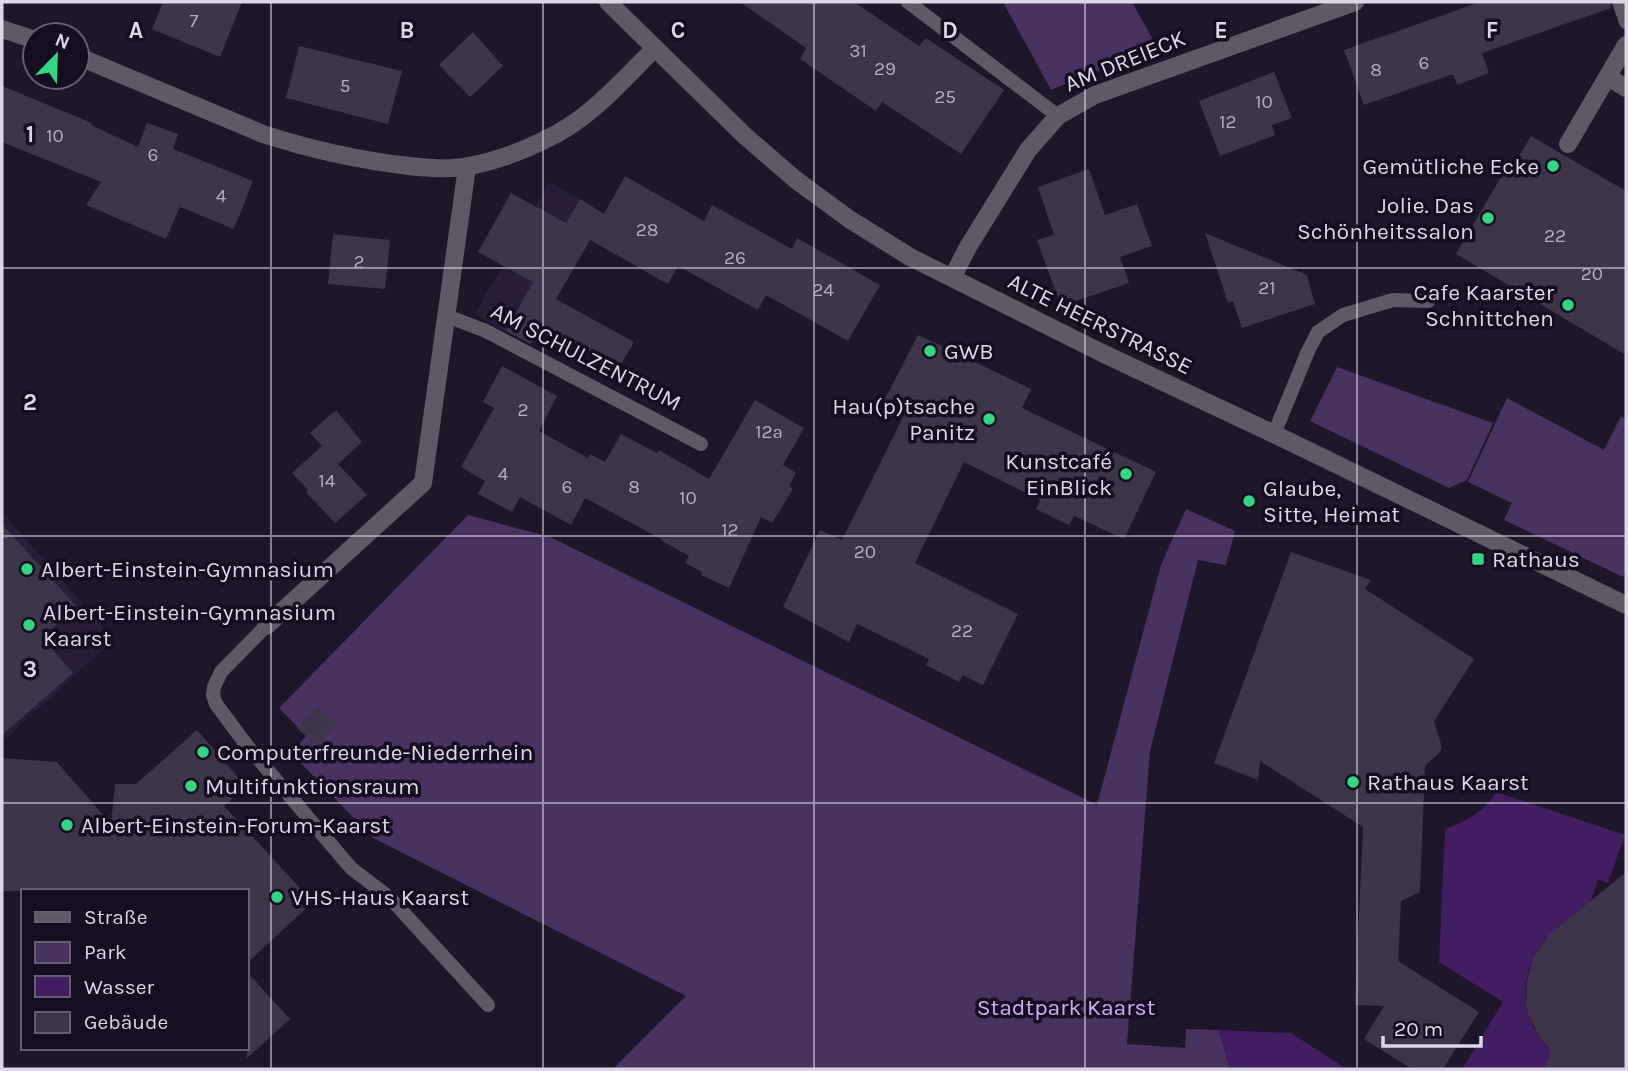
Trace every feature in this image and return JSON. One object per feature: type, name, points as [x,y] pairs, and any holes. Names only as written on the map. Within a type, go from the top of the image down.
[{"type":"street","name":"ALTE HEERSTRASSE","points":[[608,2],[745,136],[796,180],[849,219],[910,257],[1102,353],[1626,605]]},
{"type":"street","name":"AM DREIECK","points":[[952,278],[1028,149],[1058,116],[1095,95],[1355,2]]},
{"type":"street","points":[[2,29],[21,35]]},
{"type":"street","points":[[1568,144],[1626,45]]},
{"type":"street","points":[[91,62],[263,134],[318,151],[385,163],[443,168],[467,167],[498,158],[555,135],[582,117],[655,48]]},
{"type":"street","points":[[1608,76],[1626,88]]},
{"type":"street","points":[[266,626],[424,483],[467,167]]},
{"type":"lane","points":[[908,2],[1058,116]]},
{"type":"lane","points":[[1619,2],[1626,23]]},
{"type":"lane","points":[[1274,434],[1318,332],[1343,315],[1393,300],[1427,300]]},
{"type":"lane","name":"AM SCHULZENTRUM","points":[[447,316],[486,331],[701,444]]},
{"type":"lane","points":[[266,626],[221,672],[214,687],[216,704],[263,765],[351,868],[390,898],[488,1005]]},
{"type":"shaded area","points":[[549,182],[580,199],[506,332],[475,314]]},
{"type":"shaded area","name":"Albert-Einstein-Gymnasium","points":[[2,512],[114,639],[2,742]]},
{"type":"green space","points":[[1003,2],[1132,2],[1157,47],[1051,90]]},
{"type":"green space","points":[[1337,367],[1493,423],[1467,480],[1449,488],[1310,421]]},
{"type":"green space","points":[[1507,398],[1604,450],[1621,416],[1626,419],[1626,570],[1623,577],[1504,520],[1512,503],[1468,482]]},
{"type":"green space","name":"Stadtpark Kaarst","points":[[1186,509],[1235,531],[1226,565],[1198,560],[1150,751],[1127,1044],[1185,1048],[1186,1029],[1219,1030],[1230,1069],[613,1069],[686,996],[373,838],[291,753],[306,736],[279,708],[468,515],[550,537],[1097,805],[1161,565]]},
{"type":"water","points":[[1496,792],[1625,835],[1608,883],[1598,880],[1571,956],[1563,924],[1543,943],[1529,968],[1526,994],[1530,1019],[1535,1030],[1552,1049],[1544,1069],[1462,1069],[1503,1002],[1439,962],[1445,829],[1474,815]]},
{"type":"water","points":[[1219,1030],[1291,1033],[1347,1069],[1230,1069]]},
{"type":"building","points":[[163,2],[242,2],[220,57],[152,29]]},
{"type":"building","points":[[740,2],[854,2],[919,46],[926,38],[1004,90],[961,154],[882,102],[876,111],[800,59],[806,48]]},
{"type":"building","points":[[1480,2],[1610,2],[1611,8],[1482,53],[1489,73],[1457,85],[1453,74],[1364,105],[1344,50]]},
{"type":"building","points":[[473,32],[503,66],[470,97],[439,65]]},
{"type":"building","points":[[299,46],[402,71],[388,124],[286,98]]},
{"type":"building","points":[[1274,72],[1292,118],[1272,125],[1275,135],[1220,156],[1199,101]]},
{"type":"building","points":[[2,86],[92,123],[91,125],[138,147],[147,123],[178,134],[173,149],[253,181],[234,229],[180,207],[166,239],[86,205],[101,182],[2,142]]},
{"type":"building","points":[[1531,136],[1626,191],[1626,355],[1456,254],[1505,170],[1509,173]]},
{"type":"building","points":[[1089,169],[1105,215],[1137,204],[1152,246],[1120,257],[1129,283],[1073,302],[1058,298],[1037,240],[1054,235],[1038,187]]},
{"type":"building","points":[[625,176],[704,221],[712,205],[792,249],[797,238],[880,285],[848,341],[766,295],[758,310],[678,266],[668,284],[590,240],[556,299],[634,342],[620,366],[541,326],[531,344],[506,331],[533,282],[478,252],[511,193],[566,223],[580,199],[604,214]]},
{"type":"building","points":[[1205,233],[1307,275],[1315,304],[1242,328],[1233,301],[1228,303]]},
{"type":"building","points":[[333,234],[390,240],[385,289],[328,284]]},
{"type":"building","points":[[918,335],[1031,389],[1022,408],[1156,472],[1124,539],[1074,516],[1069,525],[1052,517],[1036,509],[1040,500],[964,462],[915,563],[1018,614],[983,685],[963,675],[959,682],[926,665],[929,659],[857,624],[849,642],[783,607],[820,530],[842,540],[907,409],[885,399]]},
{"type":"building","points":[[502,366],[557,396],[539,431],[588,458],[590,454],[605,462],[621,434],[657,453],[659,450],[709,479],[755,400],[804,428],[783,465],[796,473],[789,486],[793,489],[772,523],[761,517],[729,588],[701,575],[702,572],[685,563],[689,556],[585,498],[571,525],[520,497],[512,512],[478,494],[485,481],[461,467],[494,408],[483,402]]},
{"type":"building","points":[[336,410],[362,442],[338,464],[367,495],[335,523],[292,473],[322,446],[310,433]]},
{"type":"building","name":"Albert-Einstein-Gymnasium","points":[[2,524],[76,606],[42,638],[73,673],[2,735]]},
{"type":"building","name":"Rathaus Kaarst","points":[[1291,552],[1371,580],[1365,589],[1474,659],[1434,721],[1441,750],[1425,766],[1420,892],[1401,901],[1398,961],[1479,1012],[1443,1069],[1412,1069],[1364,1039],[1384,1006],[1355,1005],[1363,827],[1260,761],[1258,780],[1214,763]]},
{"type":"building","points":[[318,706],[337,724],[317,746],[297,728]]},
{"type":"building","name":"Albert-Einstein-Forum-Kaarst","points":[[197,730],[246,786],[224,806],[313,902],[248,962],[248,889],[2,891],[2,758],[57,762],[111,824],[115,784],[136,784]]},
{"type":"building","points":[[1626,872],[1626,1069],[1544,1069],[1551,1050],[1539,1036],[1526,1006],[1527,980],[1533,958],[1549,935]]},
{"type":"building","points":[[248,973],[290,1019],[247,1058],[248,1050]]},
{"type":"place","name":"Gemütliche Ecke","points":[[1553,166]]},
{"type":"place","name":"Jolie. Das Schönheitssalon","points":[[1488,218]]},
{"type":"place","name":"Cafe Kaarster Schnittchen","points":[[1568,305]]},
{"type":"place","name":"GWB","points":[[930,351]]},
{"type":"place","name":"Hau(p)tsache Panitz","points":[[989,419]]},
{"type":"place","name":"Kunstcafé EinBlick","points":[[1126,474]]},
{"type":"place","name":"Glaube, Sitte, Heimat","points":[[1249,501]]},
{"type":"place","name":"Rathaus","points":[[1478,559]]},
{"type":"place","name":"Albert-Einstein-Gymnasium","points":[[27,569]]},
{"type":"place","name":"Albert-Einstein-Gymnasium Kaarst","points":[[29,625]]},
{"type":"place","name":"Computerfreunde-Niederrhein","points":[[203,752]]},
{"type":"place","name":"Rathaus Kaarst","points":[[1353,782]]},
{"type":"place","name":"Multifunktionsraum","points":[[191,786]]},
{"type":"place","name":"Albert-Einstein-Forum-Kaarst","points":[[67,825]]},
{"type":"place","name":"VHS-Haus Kaarst","points":[[277,897]]}]
